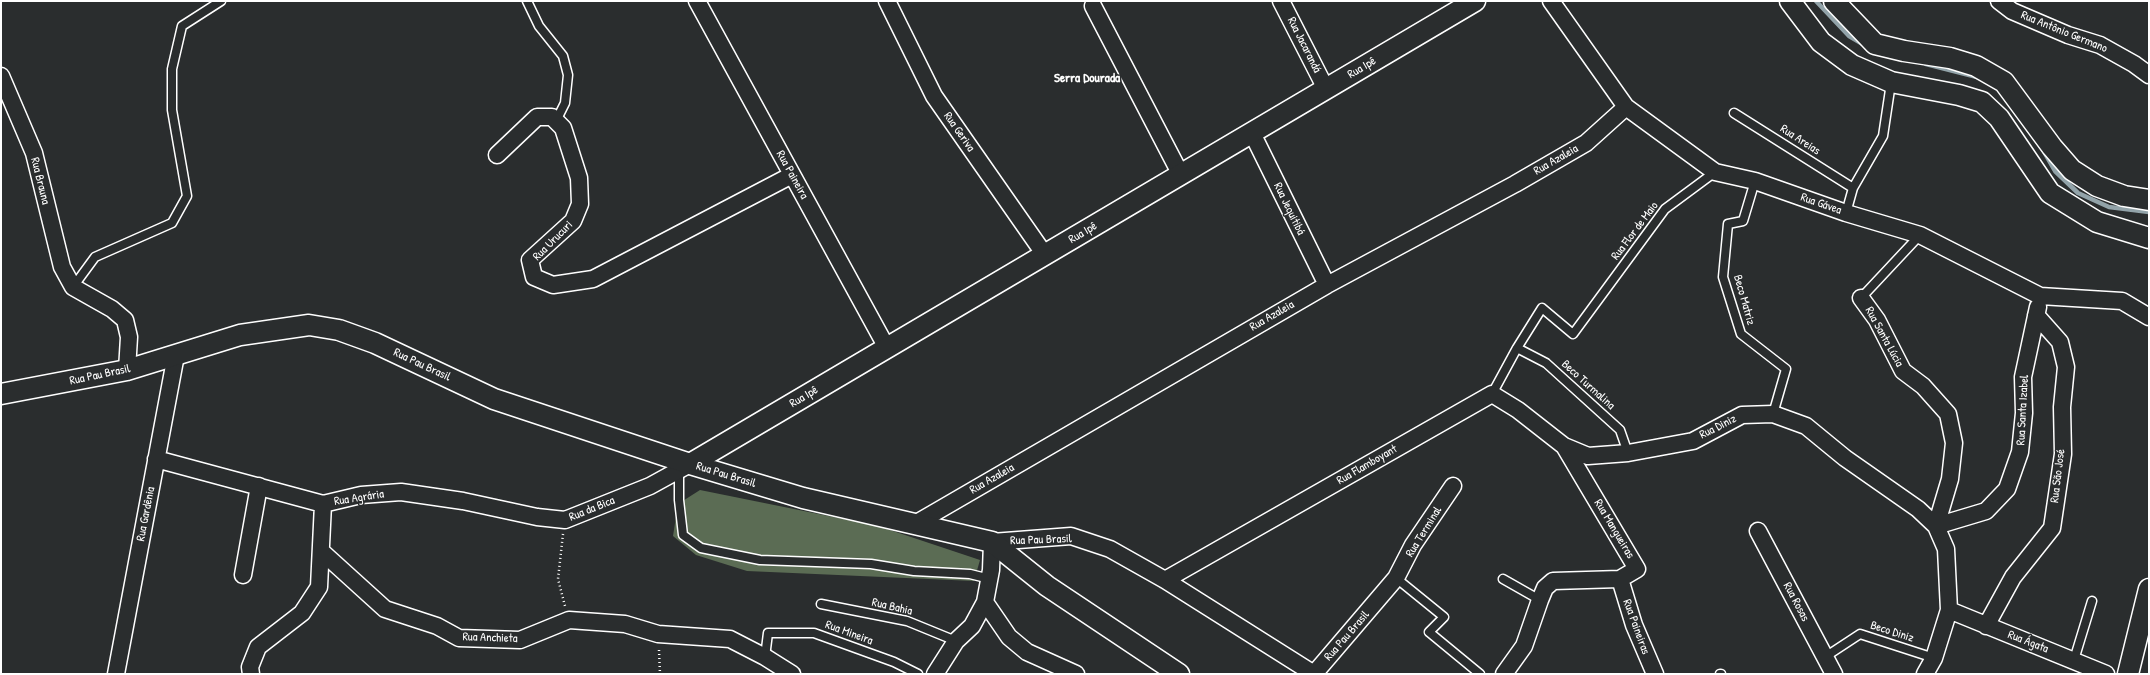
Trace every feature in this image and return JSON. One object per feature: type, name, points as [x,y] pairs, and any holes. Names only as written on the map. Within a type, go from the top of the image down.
[{"type":"street","name":"Rua Paineira","points":[[697,1],[887,348]]},
{"type":"street","name":"Rua Geriva","points":[[887,1],[934,96],[1044,255]]},
{"type":"street","name":"Rua Jacarandá","points":[[1281,1],[1326,89]]},
{"type":"street","name":"Rua Ipê","points":[[685,467],[1475,1]]},
{"type":"street","name":"Rua Gávea","points":[[1551,1],[1626,107],[1715,172],[1755,181],[1846,213],[1920,235],[2040,296],[2122,301],[2149,317]]},
{"type":"street","points":[[1790,1],[1821,42],[1852,66],[1891,82],[1959,95],[1982,102],[1999,118],[2050,193],[2097,222],[2149,238]]},
{"type":"street","points":[[1834,1],[1875,44],[1904,51],[1950,58],[1976,66],[2004,82],[2052,147],[2072,170],[2097,186],[2124,196],[2149,200]]},
{"type":"street","name":"Rua Antônio Germano","points":[[1999,1],[2012,11],[2068,36],[2100,45],[2134,64],[2149,75]]},
{"type":"street","points":[[1093,6],[1181,175]]},
{"type":"street","name":"Rua Brauna","points":[[1,76],[34,153],[62,267],[73,287]]},
{"type":"street","name":"Rua Azaleia","points":[[915,524],[1327,285],[1515,184],[1586,143],[1626,107]]},
{"type":"street","points":[[497,155],[537,117],[552,117],[556,121]]},
{"type":"street","name":"Rua Urucuri","points":[[556,121],[563,128],[579,178],[580,204],[573,221],[530,260],[534,277],[553,285],[593,279],[792,174]]},
{"type":"street","name":"Rua Jequitibá","points":[[1252,133],[1327,285]]},
{"type":"street","points":[[73,287],[112,309],[125,320],[129,337],[127,370]]},
{"type":"street","name":"Rua Santa Izabel","points":[[1936,526],[1986,511],[2007,489],[2020,452],[2024,413],[2023,377],[2040,296]]},
{"type":"street","name":"Rua Santa Lúcia","points":[[1862,298],[1876,320],[1903,371],[1923,386],[1948,414],[1954,443],[1950,479],[1936,526]]},
{"type":"street","name":"Rua São José","points":[[1986,626],[2013,577],[2052,528],[2063,454],[2062,407],[2066,367],[2060,342],[2036,315]]},
{"type":"street","name":"Rua Pau Brasil","points":[[1,394],[127,370],[240,335],[309,325],[339,330],[375,343],[494,399],[685,467],[803,498],[992,542],[1071,536],[1110,549],[1165,580],[1314,674],[1396,578]]},
{"type":"street","name":"Rua Gardênia","points":[[116,674],[176,355]]},
{"type":"street","points":[[1492,394],[1518,410],[1564,446]]},
{"type":"street","name":"Rua Flamboyant","points":[[1165,580],[1492,394]]},
{"type":"street","name":"Rua Diniz","points":[[1564,446],[1588,456],[1628,453],[1693,440],[1742,415],[1773,414],[1806,426],[1845,458],[1918,509],[1936,526]]},
{"type":"street","name":"Rua Mangueiras","points":[[1504,674],[1524,646],[1545,588],[1553,581],[1620,579],[1638,569],[1564,446]]},
{"type":"street","name":"Rua Agrária","points":[[156,459],[323,504],[361,495],[400,492],[463,500],[538,517],[565,520]]},
{"type":"street","name":"Rua da Bica","points":[[565,520],[650,486],[685,467]]},
{"type":"street","points":[[243,575],[258,486]]},
{"type":"street","name":"Rua Terminal","points":[[1396,578],[1413,545],[1453,486]]},
{"type":"street","points":[[251,674],[250,667],[258,647],[302,613],[319,587],[323,504]]},
{"type":"street","points":[[1925,674],[1934,658],[1949,610],[1946,549],[1936,526]]},
{"type":"street","name":"Rua Rosas","points":[[1758,531],[1834,674]]},
{"type":"street","points":[[935,674],[956,640],[972,626],[985,602],[990,579],[992,542]]},
{"type":"street","points":[[992,542],[1047,586],[1179,674]]},
{"type":"street","name":"Rua Anchieta","points":[[321,551],[385,609],[437,626],[459,638],[520,640],[569,620],[625,624],[658,634],[730,638],[765,656],[792,674]]},
{"type":"street","name":"Rua Paineiras","points":[[1620,579],[1651,673]]},
{"type":"street","points":[[2128,674],[2149,589]]},
{"type":"street","points":[[985,602],[1009,636],[1027,652],[1076,674]]},
{"type":"street","name":"Rua Ágata","points":[[1949,610],[2106,674]]},
{"type":"lane","points":[[73,287],[95,257],[172,223],[187,196],[172,110],[172,69],[182,26],[221,1]]},
{"type":"lane","points":[[527,1],[539,26],[563,56],[568,75],[565,103],[556,121]]},
{"type":"lane","points":[[1846,213],[1853,188],[1883,136],[1891,82]]},
{"type":"lane","name":"Rua Areias","points":[[1734,112],[1853,188]]},
{"type":"lane","name":"Rua Flor de Maio","points":[[1517,348],[1542,308],[1573,334],[1665,209],[1715,172]]},
{"type":"lane","name":"Beco Matriz","points":[[1755,181],[1742,221],[1728,224],[1723,277],[1741,334],[1786,369],[1773,414]]},
{"type":"lane","name":"Rua Santa Lúcia","points":[[1862,298],[1920,235]]},
{"type":"lane","points":[[1492,394],[1517,348]]},
{"type":"lane","name":"Beco Turmalina","points":[[1517,348],[1546,363],[1620,430],[1628,453]]},
{"type":"lane","points":[[685,467],[679,500],[683,535],[700,548],[760,560],[871,564],[914,571],[970,574],[990,579]]},
{"type":"lane","points":[[1396,578],[1444,617],[1429,632],[1480,674]]},
{"type":"lane","points":[[1503,579],[1540,600]]},
{"type":"lane","points":[[2074,660],[2092,600]]},
{"type":"lane","name":"Rua Bahia","points":[[821,604],[907,621],[956,640]]},
{"type":"lane","name":"Rua Mineira","points":[[765,656],[768,633],[814,633],[894,662],[918,674]]},
{"type":"lane","name":"Beco Diniz","points":[[1825,657],[1860,634],[1934,658]]},
{"type":"path","name":"Rua da Bica","points":[[565,520],[558,579],[569,620]]},
{"type":"path","points":[[658,634],[660,674]]},
{"type":"green space","points":[[700,490],[878,526],[980,560],[974,581],[747,571],[696,555],[673,536],[678,504]]},
{"type":"waterway","points":[[1816,1],[1849,36],[1866,46]]},
{"type":"waterway","points":[[1926,64],[1977,77]]},
{"type":"waterway","points":[[2043,150],[2055,171],[2078,193],[2109,207],[2149,212]]},
{"type":"district","name":"Serra Dourada","points":[[1087,79]]}]
